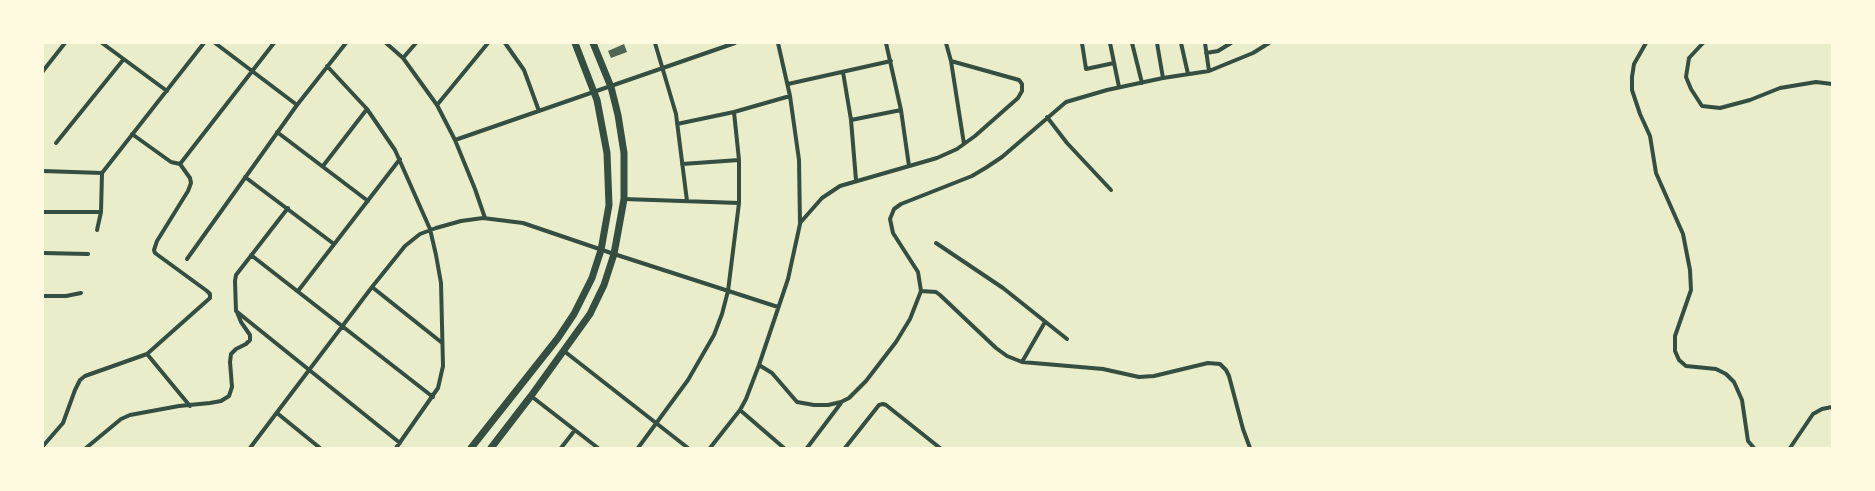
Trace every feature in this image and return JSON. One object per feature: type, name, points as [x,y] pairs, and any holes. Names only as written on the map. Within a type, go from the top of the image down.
[{"type":"main road","points":[[471,448],[558,338],[574,314],[592,278],[602,250],[608,220],[610,192],[607,153],[602,119],[594,92],[575,43]]},
{"type":"main road","points":[[491,448],[578,332],[597,301],[614,254],[624,199],[625,172],[623,142],[611,87],[593,43]]},
{"type":"street","points":[[43,71],[65,43]]},
{"type":"street","points":[[102,43],[166,91]]},
{"type":"street","points":[[97,230],[101,212],[102,173],[204,43]]},
{"type":"street","points":[[215,43],[297,105]]},
{"type":"street","points":[[180,164],[274,43]]},
{"type":"street","points":[[187,259],[277,132],[346,43]]},
{"type":"street","points":[[386,43],[403,58],[437,105],[455,140],[485,218]]},
{"type":"street","points":[[403,58],[416,43]]},
{"type":"street","points":[[437,105],[488,43]]},
{"type":"street","points":[[505,43],[524,70],[539,111]]},
{"type":"street","points":[[655,43],[676,114],[687,201]]},
{"type":"street","points":[[455,140],[735,43]]},
{"type":"street","points":[[710,448],[740,410],[759,365],[788,279],[800,224],[798,160],[788,84],[778,43]]},
{"type":"street","points":[[886,43],[901,110],[909,166]]},
{"type":"street","points":[[946,43],[951,61],[964,144]]},
{"type":"street","points":[[1082,43],[1086,69],[1114,63]]},
{"type":"street","points":[[1110,43],[1119,87]]},
{"type":"street","points":[[1132,43],[1142,82]]},
{"type":"street","points":[[1157,43],[1163,78]]},
{"type":"street","points":[[1181,43],[1188,74]]},
{"type":"street","points":[[1205,43],[1209,71]]},
{"type":"street","points":[[1206,53],[1218,51],[1231,43]]},
{"type":"street","points":[[759,365],[772,373],[797,402],[814,405],[841,402],[849,398],[866,381],[896,342],[910,319],[920,290],[918,272],[893,233],[890,219],[894,209],[901,204],[972,176],[987,167],[1002,157],[1066,102],[1142,82],[1209,71],[1253,53],[1269,43]]},
{"type":"street","points":[[1646,43],[1634,64],[1632,90],[1640,114],[1650,136],[1656,173],[1683,234],[1690,270],[1691,290],[1675,336],[1675,351],[1679,360],[1686,366],[1716,369],[1734,382],[1742,400],[1748,441],[1754,448]]},
{"type":"street","points":[[1704,43],[1689,58],[1686,77],[1691,89],[1702,106],[1720,108],[1750,100],[1780,88],[1816,82],[1832,84]]},
{"type":"street","points":[[56,144],[123,60]]},
{"type":"street","points":[[788,84],[891,61]]},
{"type":"street","points":[[800,224],[822,198],[840,186],[856,180],[909,166],[950,152],[964,144],[1018,98],[1022,92],[1022,84],[1019,80],[951,61]]},
{"type":"street","points":[[327,66],[367,108],[400,159],[430,230],[441,283],[441,342],[443,366],[438,388],[396,448]]},
{"type":"street","points":[[843,72],[851,120],[856,180]]},
{"type":"street","points":[[677,124],[734,112],[790,96]]},
{"type":"street","points":[[323,166],[367,108]]},
{"type":"street","points":[[851,120],[901,110]]},
{"type":"street","points":[[638,448],[688,380],[714,335],[722,314],[728,291],[739,203],[739,160],[734,112]]},
{"type":"street","points":[[1047,117],[1067,143],[1111,190]]},
{"type":"street","points":[[277,132],[368,201]]},
{"type":"street","points":[[43,446],[63,423],[80,380],[85,376],[147,354],[210,298],[210,294],[207,291],[155,253],[154,250],[157,241],[191,183],[190,178],[180,164],[171,162],[132,134]]},
{"type":"street","points":[[298,291],[400,159]]},
{"type":"street","points":[[682,164],[739,160]]},
{"type":"street","points":[[43,171],[102,173]]},
{"type":"street","points":[[245,177],[334,244]]},
{"type":"street","points":[[624,199],[739,203]]},
{"type":"street","points":[[86,448],[121,419],[130,415],[179,406],[190,406],[222,401],[229,396],[232,387],[230,362],[231,354],[236,348],[246,344],[250,340],[250,335],[241,322],[236,311],[236,275],[288,208]]},
{"type":"street","points":[[43,212],[101,212]]},
{"type":"street","points":[[250,448],[372,287],[406,246],[420,234],[461,221],[485,218],[508,220],[536,226],[602,250],[778,307]]},
{"type":"street","points":[[936,243],[1003,288],[1067,339]]},
{"type":"street","points":[[43,253],[88,254]]},
{"type":"street","points":[[251,255],[433,397]]},
{"type":"street","points":[[372,287],[441,342]]},
{"type":"street","points":[[920,290],[936,292],[986,337],[996,348],[1007,356],[1022,362],[1103,369],[1139,377],[1154,376],[1208,363],[1216,363],[1225,367],[1229,376],[1242,429],[1250,448]]},
{"type":"street","points":[[43,296],[66,296],[81,293]]},
{"type":"street","points":[[236,311],[400,443]]},
{"type":"street","points":[[1022,362],[1045,322]]},
{"type":"street","points":[[564,351],[657,422],[688,448]]},
{"type":"street","points":[[147,354],[190,406]]},
{"type":"street","points":[[531,396],[598,448]]},
{"type":"street","points":[[808,448],[841,402]]},
{"type":"street","points":[[845,448],[879,405],[883,404],[940,448]]},
{"type":"street","points":[[1790,448],[1813,414],[1822,409],[1832,407]]},
{"type":"street","points":[[740,410],[784,448]]},
{"type":"street","points":[[277,413],[320,448]]},
{"type":"street","points":[[561,448],[575,430]]},
{"type":"building","points":[[624,44],[627,52],[611,58],[608,51]]}]
